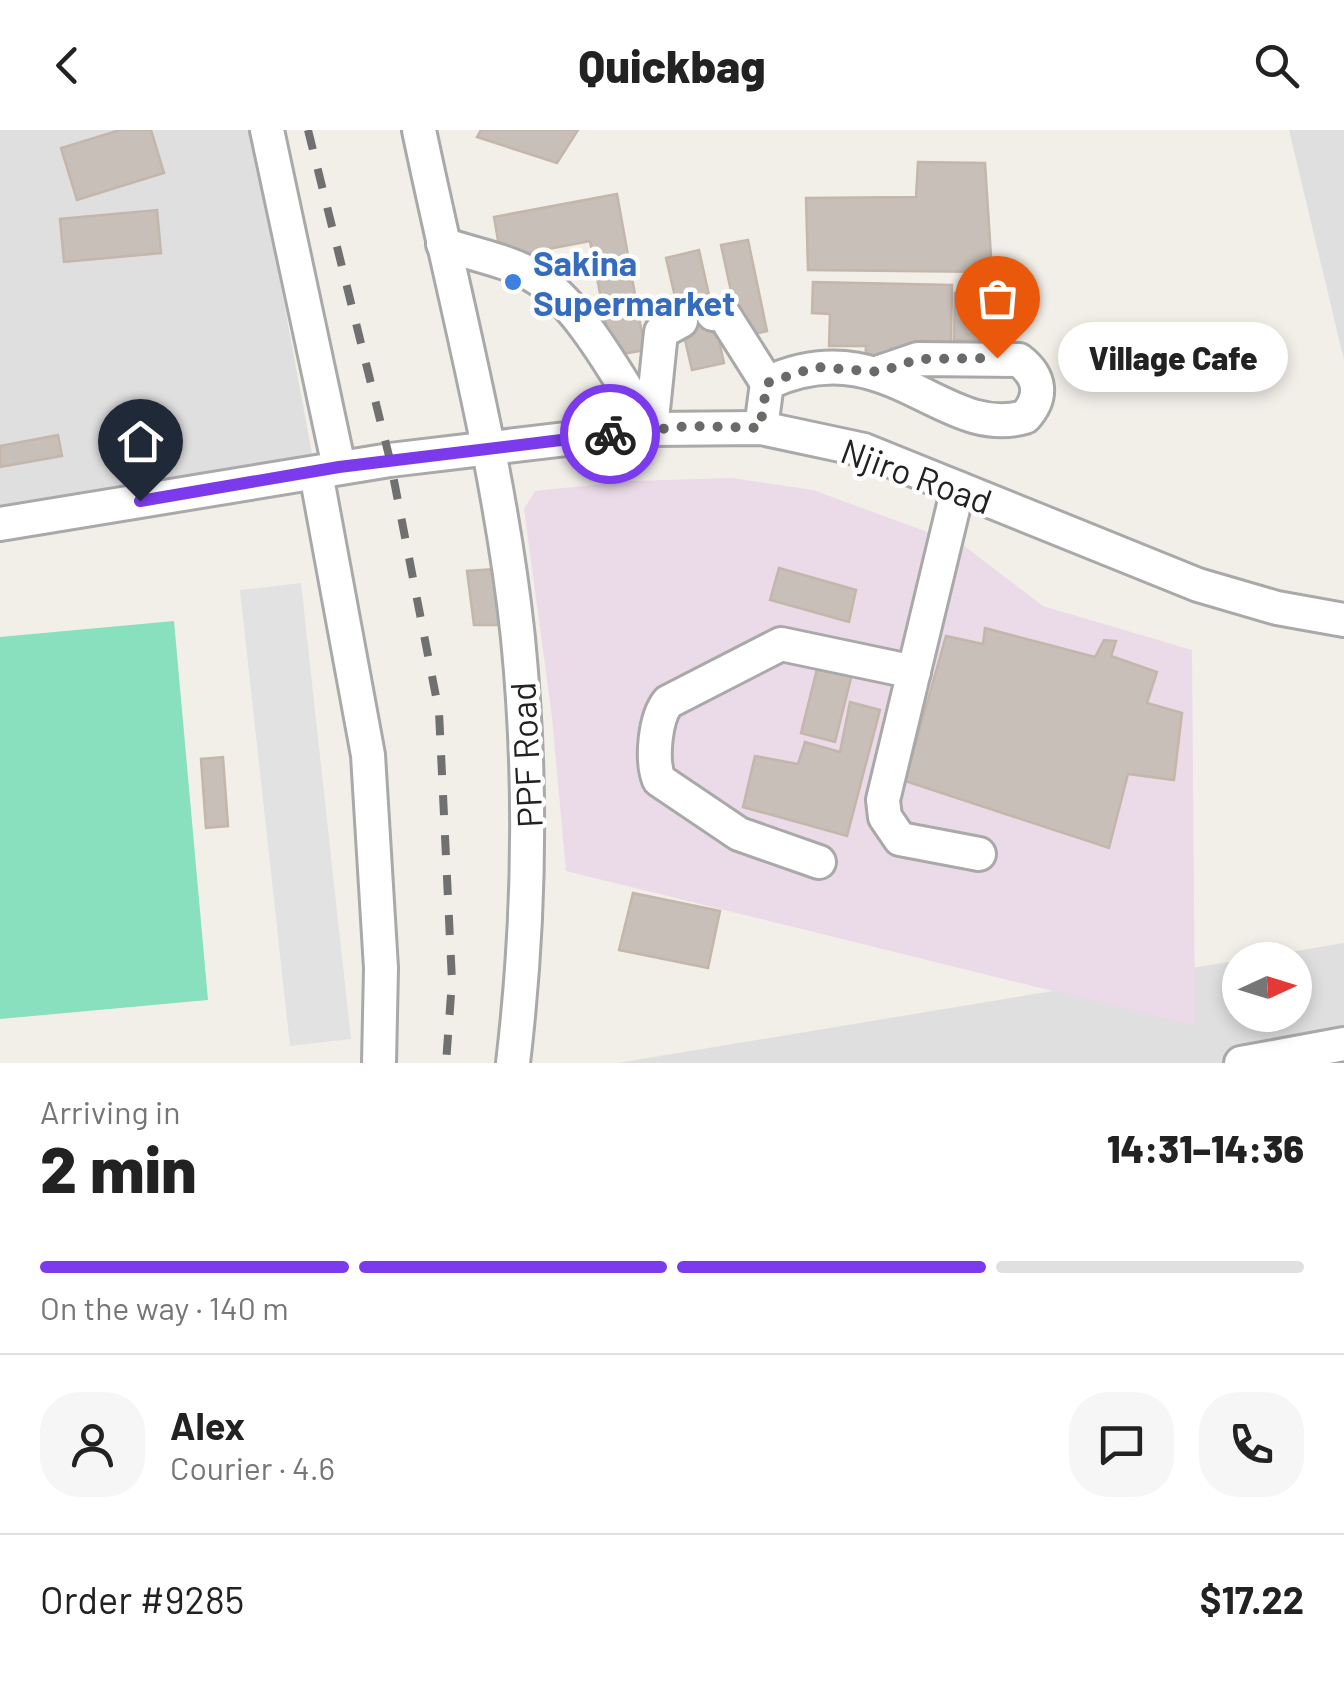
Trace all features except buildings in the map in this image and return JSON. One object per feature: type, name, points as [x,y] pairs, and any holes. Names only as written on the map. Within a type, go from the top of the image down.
[{"type":"street","points":[[267,130],[327,470],[368,755],[381,968],[380,1063]]},
{"type":"street","name":"PPF Road","points":[[419,130],[486,448],[518,634],[529,802],[529,902],[513,1063]]},
{"type":"street","points":[[443,244],[531,274],[548,287],[609,364],[651,429]]},
{"type":"street","points":[[713,314],[724,314],[767,383],[760,428]]},
{"type":"street","points":[[651,429],[660,332],[681,321]]},
{"type":"street","points":[[767,383],[816,367],[880,372]]},
{"type":"street","name":"Njiro Road","points":[[0,524],[486,448],[651,429],[760,428],[864,450],[1198,585],[1276,608],[1344,620]]},
{"type":"street","points":[[958,488],[883,800],[885,817],[900,839],[978,854]]},
{"type":"street","points":[[819,862],[739,834],[659,780],[654,767],[662,710],[685,693],[781,644],[914,672]]},
{"type":"street","points":[[1241,1063],[1344,1044]]},
{"type":"shaded area","points":[[0,130],[252,130],[315,470],[0,527]]},
{"type":"shaded area","points":[[1289,130],[1344,130],[1344,360]]},
{"type":"shaded area","points":[[732,478],[813,490],[963,545],[1043,606],[1192,650],[1195,1026],[566,871],[552,717],[524,509],[535,491],[629,481]]},
{"type":"shaded area","points":[[301,583],[351,1039],[290,1046],[240,590]]},
{"type":"shaded area","points":[[1344,943],[1344,1063],[618,1063],[1222,963],[1222,1032],[1312,1032],[1312,948]]},
{"type":"green space","points":[[174,621],[208,1000],[0,1019],[0,637]]},
{"type":"railway","points":[[308,130],[390,460],[439,712],[452,981],[446,1063]]},
{"type":"way so far","points":[[610,434],[690,426],[760,428],[767,383],[789,372],[849,367],[880,372],[918,359],[997,358]]},
{"type":"place","name":"Sakina Supermarket","points":[[513,282]]},
{"type":"place","name":"Village Cafe","points":[[997,358]]},
{"type":"route","points":[[140,501],[339,467],[610,434]]}]
